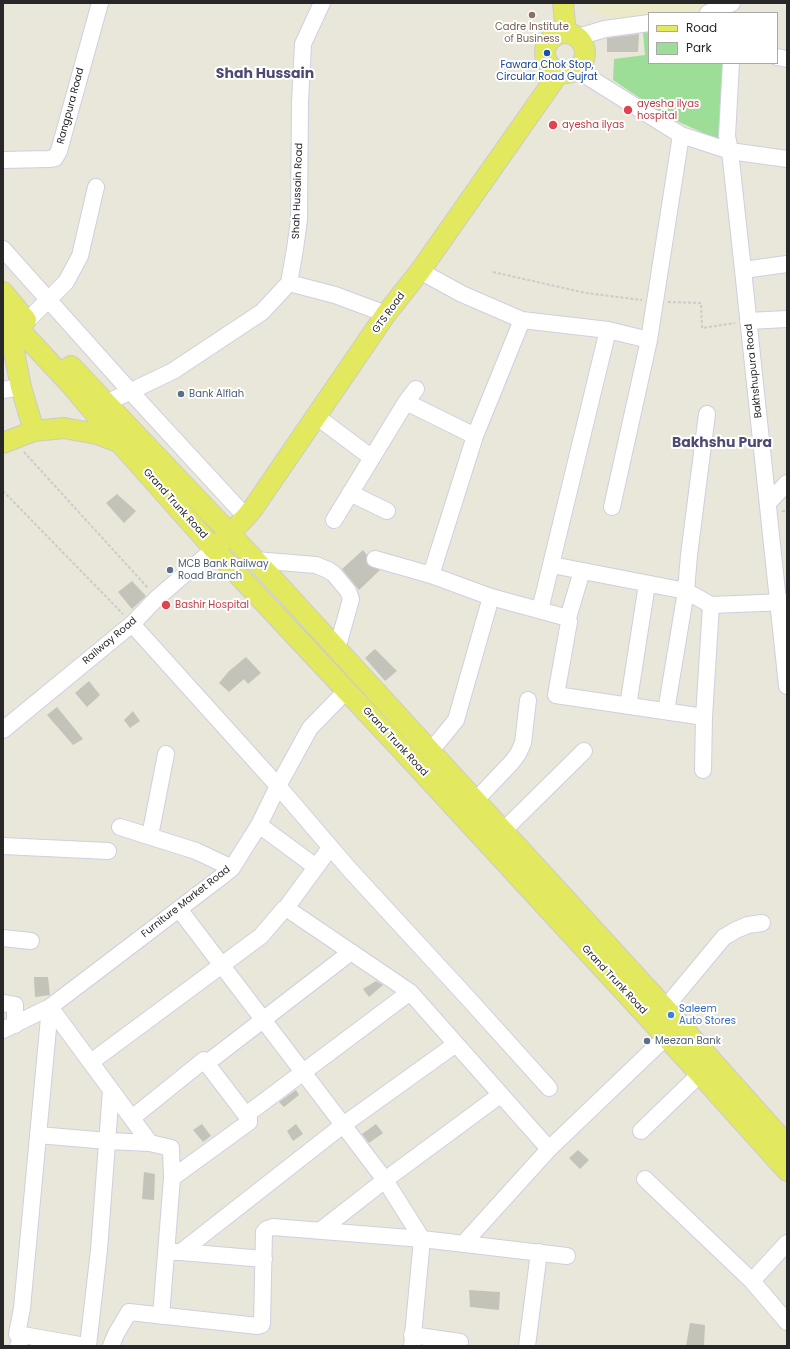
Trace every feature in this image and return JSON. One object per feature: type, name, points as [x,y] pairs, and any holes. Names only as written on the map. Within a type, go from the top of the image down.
[{"type":"main road","points":[[563,3],[572,35],[585,47],[585,54],[581,65],[568,71],[553,70],[545,59],[544,52],[548,40],[559,33],[572,35]]},
{"type":"main road","name":"GTS Road","points":[[214,549],[246,517],[386,314],[420,271],[568,71]]},
{"type":"main road","name":"Grand Trunk Road","points":[[3,292],[27,321],[255,560],[503,831],[567,915],[666,1037],[787,1171]]},
{"type":"main road","points":[[5,315],[12,388],[34,431]]},
{"type":"main road","name":"Grand Trunk Road","points":[[5,315],[70,384],[214,549],[347,690],[567,915],[664,1008],[787,1145]]},
{"type":"main road","points":[[8,441],[34,431],[64,428],[97,434],[120,443]]},
{"type":"street","name":"Rangpura Road","points":[[3,160],[55,158],[59,151],[100,3]]},
{"type":"street","name":"Shah Hussain Road","points":[[289,283],[299,220],[302,44],[322,3]]},
{"type":"street","points":[[710,12],[732,3]]},
{"type":"street","points":[[572,35],[648,23]]},
{"type":"street","name":"Bakhshupura Road","points":[[731,64],[727,136],[730,151],[768,503],[780,562],[787,686]]},
{"type":"street","points":[[568,71],[681,135],[730,151],[787,160]]},
{"type":"street","points":[[612,506],[649,340],[681,135]]},
{"type":"street","points":[[27,321],[66,282],[80,256],[96,187]]},
{"type":"street","points":[[3,249],[130,391],[246,517]]},
{"type":"street","points":[[743,270],[787,264]]},
{"type":"street","points":[[420,271],[462,294],[522,320],[608,330],[649,340]]},
{"type":"street","points":[[106,403],[173,371],[262,312],[289,283],[335,295],[386,314]]},
{"type":"street","points":[[748,321],[787,319]]},
{"type":"street","points":[[431,575],[475,436],[522,320]]},
{"type":"street","points":[[540,610],[608,330]]},
{"type":"street","points":[[334,520],[406,402],[416,389]]},
{"type":"street","points":[[406,402],[475,436]]},
{"type":"street","points":[[666,712],[686,591],[689,555],[707,414]]},
{"type":"street","points":[[316,416],[372,458]]},
{"type":"street","points":[[768,503],[787,483]]},
{"type":"street","points":[[350,493],[388,512]]},
{"type":"street","name":"Railway Road","points":[[3,730],[132,624],[157,598],[214,549]]},
{"type":"street","points":[[375,559],[431,575],[491,597],[568,618]]},
{"type":"street","points":[[255,560],[316,565],[334,574],[348,591],[351,599],[337,649]]},
{"type":"street","points":[[552,565],[686,591],[711,605],[782,602]]},
{"type":"street","points":[[582,571],[568,618],[569,622],[556,695],[704,717]]},
{"type":"street","points":[[628,706],[647,584]]},
{"type":"street","points":[[430,752],[456,720],[491,597]]},
{"type":"street","points":[[703,770],[704,717],[711,605]]},
{"type":"street","points":[[132,624],[278,786],[330,848],[549,1088]]},
{"type":"street","name":"Furniture Market Road","points":[[9,1028],[50,1007],[232,868],[260,825],[278,786],[310,728],[347,690]]},
{"type":"street","points":[[475,801],[518,754],[523,743],[528,700]]},
{"type":"street","points":[[503,831],[584,751]]},
{"type":"street","points":[[150,836],[166,754]]},
{"type":"street","points":[[260,825],[316,866]]},
{"type":"street","points":[[120,827],[196,851],[232,868]]},
{"type":"street","points":[[3,846],[108,851]]},
{"type":"street","points":[[91,1062],[261,936],[286,908],[330,848]]},
{"type":"street","points":[[179,908],[385,1180],[422,1239],[412,1341],[460,1342]]},
{"type":"street","points":[[286,908],[410,992],[548,1149]]},
{"type":"street","points":[[664,1008],[724,937],[748,925],[762,923]]},
{"type":"street","points":[[3,938],[31,941]]},
{"type":"street","points":[[207,1063],[351,952]]},
{"type":"street","points":[[246,1115],[410,992]]},
{"type":"street","points":[[3,1003],[15,1004],[9,1028]]},
{"type":"street","points":[[50,1007],[150,1143]]},
{"type":"street","points":[[50,1007],[22,1308],[15,1339],[86,1346],[99,1250],[111,1090]]},
{"type":"street","points":[[464,1243],[548,1149],[666,1037]]},
{"type":"street","points":[[174,1252],[343,1125],[456,1044]]},
{"type":"street","points":[[132,1118],[203,1060],[206,1061],[250,1119],[249,1122],[172,1178]]},
{"type":"street","points":[[641,1131],[700,1074]]},
{"type":"street","points":[[321,1230],[385,1180],[500,1095]]},
{"type":"street","points":[[38,1136],[150,1143],[171,1148],[174,1252],[161,1316]]},
{"type":"street","points":[[645,1179],[752,1281],[787,1322]]},
{"type":"street","points":[[111,1346],[129,1312],[258,1326],[261,1325],[264,1232],[267,1228],[273,1226],[464,1243],[567,1256]]},
{"type":"street","points":[[752,1281],[787,1243]]},
{"type":"street","points":[[174,1252],[264,1259]]},
{"type":"street","points":[[527,1346],[539,1252]]},
{"type":"path","points":[[492,272],[586,293],[655,301],[701,303],[702,328],[748,321]]},
{"type":"path","points":[[8,441],[157,598]]},
{"type":"path","points":[[3,491],[132,624]]},
{"type":"shaded area","points":[[587,3],[722,3],[700,12],[648,12],[648,19],[625,20],[603,16]]},
{"type":"green space","points":[[648,31],[648,64],[724,64],[721,141],[668,117],[613,80],[614,59],[645,55],[643,32]]},
{"type":"building","points":[[639,34],[638,52],[607,52],[607,38]]},
{"type":"building","points":[[117,494],[136,511],[124,523],[106,503]]},
{"type":"building","points":[[363,550],[367,555],[366,561],[368,565],[380,570],[359,590],[342,569]]},
{"type":"building","points":[[132,581],[146,596],[132,609],[118,592]]},
{"type":"building","points":[[375,649],[397,671],[385,681],[365,658]]},
{"type":"building","points":[[246,657],[261,673],[248,684],[244,679],[229,692],[219,683],[229,671]]},
{"type":"building","points":[[89,681],[100,695],[87,707],[75,693]]},
{"type":"building","points":[[57,707],[83,739],[73,745],[47,715]]},
{"type":"building","points":[[133,711],[140,721],[130,728],[124,720]]},
{"type":"building","points":[[34,977],[48,977],[50,995],[35,997]]},
{"type":"building","points":[[376,981],[383,985],[369,997],[363,989]]},
{"type":"building","points":[[296,1090],[299,1095],[284,1107],[279,1102]]},
{"type":"building","points":[[202,1124],[211,1136],[203,1142],[193,1130]]},
{"type":"building","points":[[296,1124],[303,1134],[293,1141],[287,1131]]},
{"type":"building","points":[[376,1124],[383,1133],[369,1143],[362,1134]]},
{"type":"building","points":[[578,1150],[589,1160],[580,1169],[569,1158]]},
{"type":"building","points":[[144,1172],[155,1174],[154,1200],[142,1199]]},
{"type":"building","points":[[469,1290],[500,1292],[499,1310],[470,1307]]},
{"type":"building","points":[[690,1323],[705,1325],[704,1346],[686,1346]]},
{"type":"place","name":"Cadre Institute of Business","points":[[532,15]]},
{"type":"place","name":"Fawara Chok Stop, Circular Road Gujrat","points":[[547,53]]},
{"type":"place","name":"ayesha ilyas hospital","points":[[628,110]]},
{"type":"place","name":"ayesha ilyas","points":[[553,125]]},
{"type":"place","name":"Bank Alflah","points":[[181,394]]},
{"type":"place","name":"MCB Bank Railway Road Branch","points":[[170,570]]},
{"type":"place","name":"Bashir Hospital","points":[[166,605]]},
{"type":"place","name":"Saleem Auto Stores","points":[[671,1015]]},
{"type":"place","name":"Meezan Bank","points":[[647,1041]]},
{"type":"district","name":"Shah Hussain","points":[[265,74]]},
{"type":"district","name":"Bakhshu Pura","points":[[722,443]]}]
